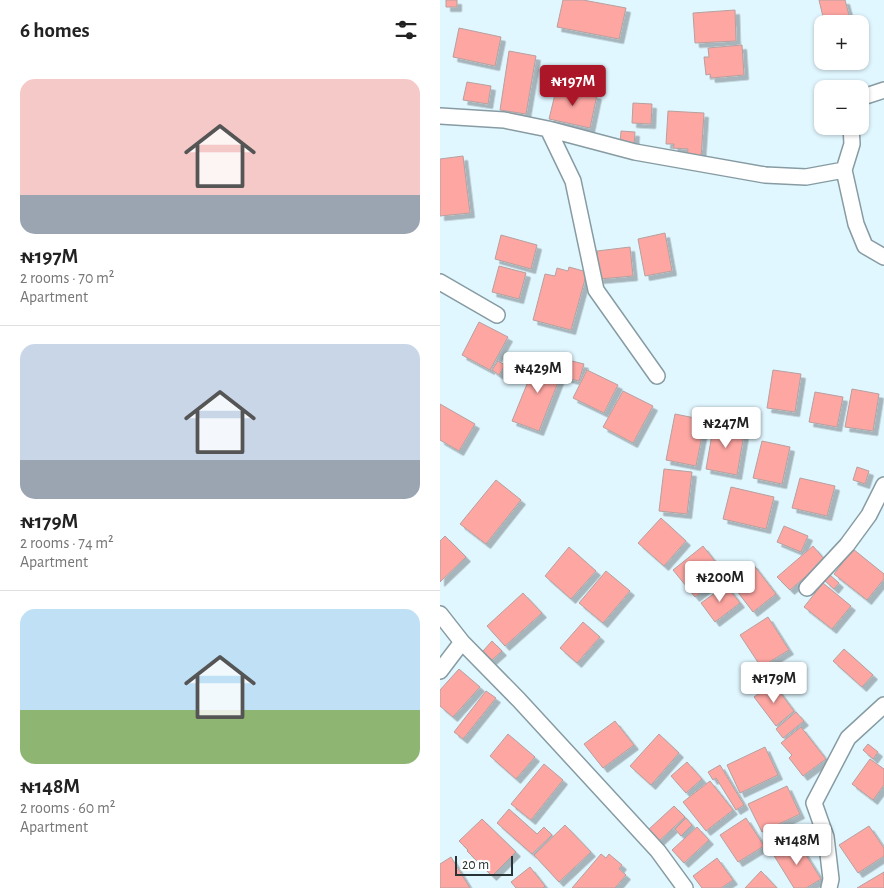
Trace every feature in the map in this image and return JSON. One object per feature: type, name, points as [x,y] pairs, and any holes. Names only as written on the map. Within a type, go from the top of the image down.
[{"type":"street","points":[[869,95],[884,90]]},
{"type":"street","points":[[440,116],[504,120],[548,129],[635,152],[765,175],[806,177],[844,170]]},
{"type":"street","points":[[548,129],[573,181],[596,290],[657,376]]},
{"type":"street","points":[[852,135],[852,144],[844,170],[856,224],[865,246],[884,257]]},
{"type":"street","points":[[440,282],[496,315]]},
{"type":"street","points":[[807,588],[847,545],[869,515],[884,485]]},
{"type":"street","points":[[440,614],[462,642],[519,700],[658,851],[685,888]]},
{"type":"street","points":[[440,671],[462,642]]},
{"type":"street","points":[[829,888],[831,879],[826,837],[814,803],[848,738],[884,705]]},
{"type":"building","points":[[446,0],[457,0],[457,7],[446,7]]},
{"type":"building","points":[[563,0],[583,0],[626,8],[619,39],[557,27]]},
{"type":"building","points":[[819,0],[845,0],[849,15],[823,15]]},
{"type":"building","points":[[735,10],[736,41],[695,43],[693,13]]},
{"type":"building","points":[[459,28],[501,37],[495,66],[453,57]]},
{"type":"building","points":[[742,45],[744,75],[711,78],[710,74],[706,75],[704,57],[709,57],[708,48]]},
{"type":"building","points":[[509,51],[536,56],[526,114],[500,110]]},
{"type":"building","points":[[467,82],[491,86],[488,104],[463,100]]},
{"type":"building","points":[[557,86],[597,95],[590,128],[549,119]]},
{"type":"building","points":[[633,103],[652,104],[651,124],[632,123]]},
{"type":"building","points":[[668,111],[704,113],[701,158],[687,157],[688,149],[673,148],[674,144],[666,144]]},
{"type":"building","points":[[621,131],[635,132],[634,145],[620,144]]},
{"type":"building","points":[[463,156],[470,213],[440,216],[440,159]]},
{"type":"building","points":[[665,233],[672,271],[645,276],[638,239]]},
{"type":"building","points":[[501,235],[537,245],[531,269],[495,259]]},
{"type":"building","points":[[630,247],[633,276],[599,279],[597,251]]},
{"type":"building","points":[[499,266],[526,273],[519,299],[492,292]]},
{"type":"building","points":[[569,267],[587,272],[571,330],[533,320],[545,274],[555,276],[557,268],[568,271]]},
{"type":"building","points":[[479,322],[508,337],[490,370],[462,355]]},
{"type":"building","points":[[538,357],[564,367],[539,431],[512,421]]},
{"type":"building","points":[[498,361],[505,365],[499,375],[492,370]]},
{"type":"building","points":[[572,361],[584,364],[579,381],[567,378]]},
{"type":"building","points":[[587,370],[618,385],[604,413],[573,398]]},
{"type":"building","points":[[773,370],[801,374],[795,412],[767,408]]},
{"type":"building","points":[[852,389],[879,394],[873,431],[845,427]]},
{"type":"building","points":[[623,391],[653,406],[633,443],[603,427]]},
{"type":"building","points":[[815,392],[843,397],[837,427],[809,422]]},
{"type":"building","points":[[440,404],[475,424],[459,451],[440,440]]},
{"type":"building","points":[[675,414],[705,420],[696,466],[666,460]]},
{"type":"building","points":[[714,423],[745,428],[737,475],[706,469]]},
{"type":"building","points":[[762,441],[790,447],[782,484],[753,478]]},
{"type":"building","points":[[857,467],[869,471],[865,484],[853,480]]},
{"type":"building","points":[[664,469],[692,472],[687,514],[659,511]]},
{"type":"building","points":[[800,478],[835,486],[827,516],[792,508]]},
{"type":"building","points":[[496,480],[521,500],[486,544],[460,524]]},
{"type":"building","points":[[731,487],[774,497],[766,529],[723,519]]},
{"type":"building","points":[[661,518],[686,541],[664,566],[638,543]]},
{"type":"building","points":[[784,526],[808,536],[801,552],[777,542]]},
{"type":"building","points":[[445,536],[466,557],[440,582],[440,541]]},
{"type":"building","points":[[703,546],[725,574],[695,597],[673,570]]},
{"type":"building","points":[[813,546],[825,560],[790,590],[777,577]]},
{"type":"building","points":[[569,547],[596,571],[571,599],[545,576]]},
{"type":"building","points":[[853,549],[884,574],[884,579],[867,600],[834,574]]},
{"type":"building","points":[[753,564],[776,594],[753,612],[730,582]]},
{"type":"building","points":[[606,571],[630,591],[603,623],[579,603]]},
{"type":"building","points":[[830,575],[839,583],[834,589],[825,581]]},
{"type":"building","points":[[823,583],[851,606],[832,629],[804,607]]},
{"type":"building","points":[[726,585],[740,603],[715,622],[701,603]]},
{"type":"building","points":[[523,593],[542,613],[505,646],[487,626]]},
{"type":"building","points":[[768,617],[789,650],[761,667],[740,635]]},
{"type":"building","points":[[583,622],[600,637],[577,663],[560,648]]},
{"type":"building","points":[[492,641],[502,651],[492,660],[483,651]]},
{"type":"building","points":[[844,649],[873,675],[862,687],[833,661]]},
{"type":"building","points":[[459,669],[480,687],[453,717],[440,706],[440,690]]},
{"type":"building","points":[[762,674],[770,684],[757,694],[749,684]]},
{"type":"building","points":[[773,683],[794,711],[776,726],[754,697]]},
{"type":"building","points":[[486,691],[496,698],[463,739],[454,732]]},
{"type":"building","points":[[796,712],[804,721],[783,738],[776,729]]},
{"type":"building","points":[[615,721],[634,745],[603,768],[584,744]]},
{"type":"building","points":[[801,727],[826,759],[803,776],[789,758],[792,755],[781,743]]},
{"type":"building","points":[[508,734],[535,757],[516,779],[490,756]]},
{"type":"building","points":[[659,734],[679,753],[651,785],[630,766]]},
{"type":"building","points":[[868,744],[878,752],[873,759],[863,750]]},
{"type":"building","points":[[765,747],[778,775],[740,793],[727,765]]},
{"type":"building","points":[[870,759],[884,769],[884,785],[873,800],[852,784]]},
{"type":"building","points":[[687,762],[702,779],[686,793],[671,776]]},
{"type":"building","points":[[544,764],[563,780],[531,820],[511,804]]},
{"type":"building","points":[[720,765],[744,805],[736,810],[716,778],[713,780],[708,772]]},
{"type":"building","points":[[710,781],[733,810],[706,831],[683,802]]},
{"type":"building","points":[[787,786],[800,814],[762,832],[748,804]]},
{"type":"building","points":[[674,806],[685,817],[659,841],[648,830]]},
{"type":"building","points":[[509,809],[537,834],[544,827],[552,835],[532,854],[497,823]]},
{"type":"building","points":[[686,818],[692,825],[681,836],[675,829]]},
{"type":"building","points":[[746,818],[764,846],[738,862],[720,835]]},
{"type":"building","points":[[482,819],[516,852],[492,876],[459,841]]},
{"type":"building","points":[[565,825],[591,852],[559,882],[534,855]]},
{"type":"building","points":[[869,826],[884,848],[884,856],[858,873],[839,845]]},
{"type":"building","points":[[697,827],[709,840],[684,863],[672,850]]},
{"type":"building","points":[[796,839],[821,879],[806,888],[794,888],[773,854]]},
{"type":"building","points":[[601,854],[606,858],[609,854],[622,865],[619,869],[626,875],[615,888],[572,888]]},
{"type":"building","points":[[451,857],[470,888],[440,888],[440,864]]},
{"type":"building","points":[[717,858],[733,880],[721,888],[702,888],[693,876]]},
{"type":"building","points":[[530,867],[545,886],[543,888],[516,888],[511,882]]},
{"type":"building","points":[[761,871],[777,888],[745,888]]},
{"type":"building","points":[[884,872],[884,888],[857,888]]}]
